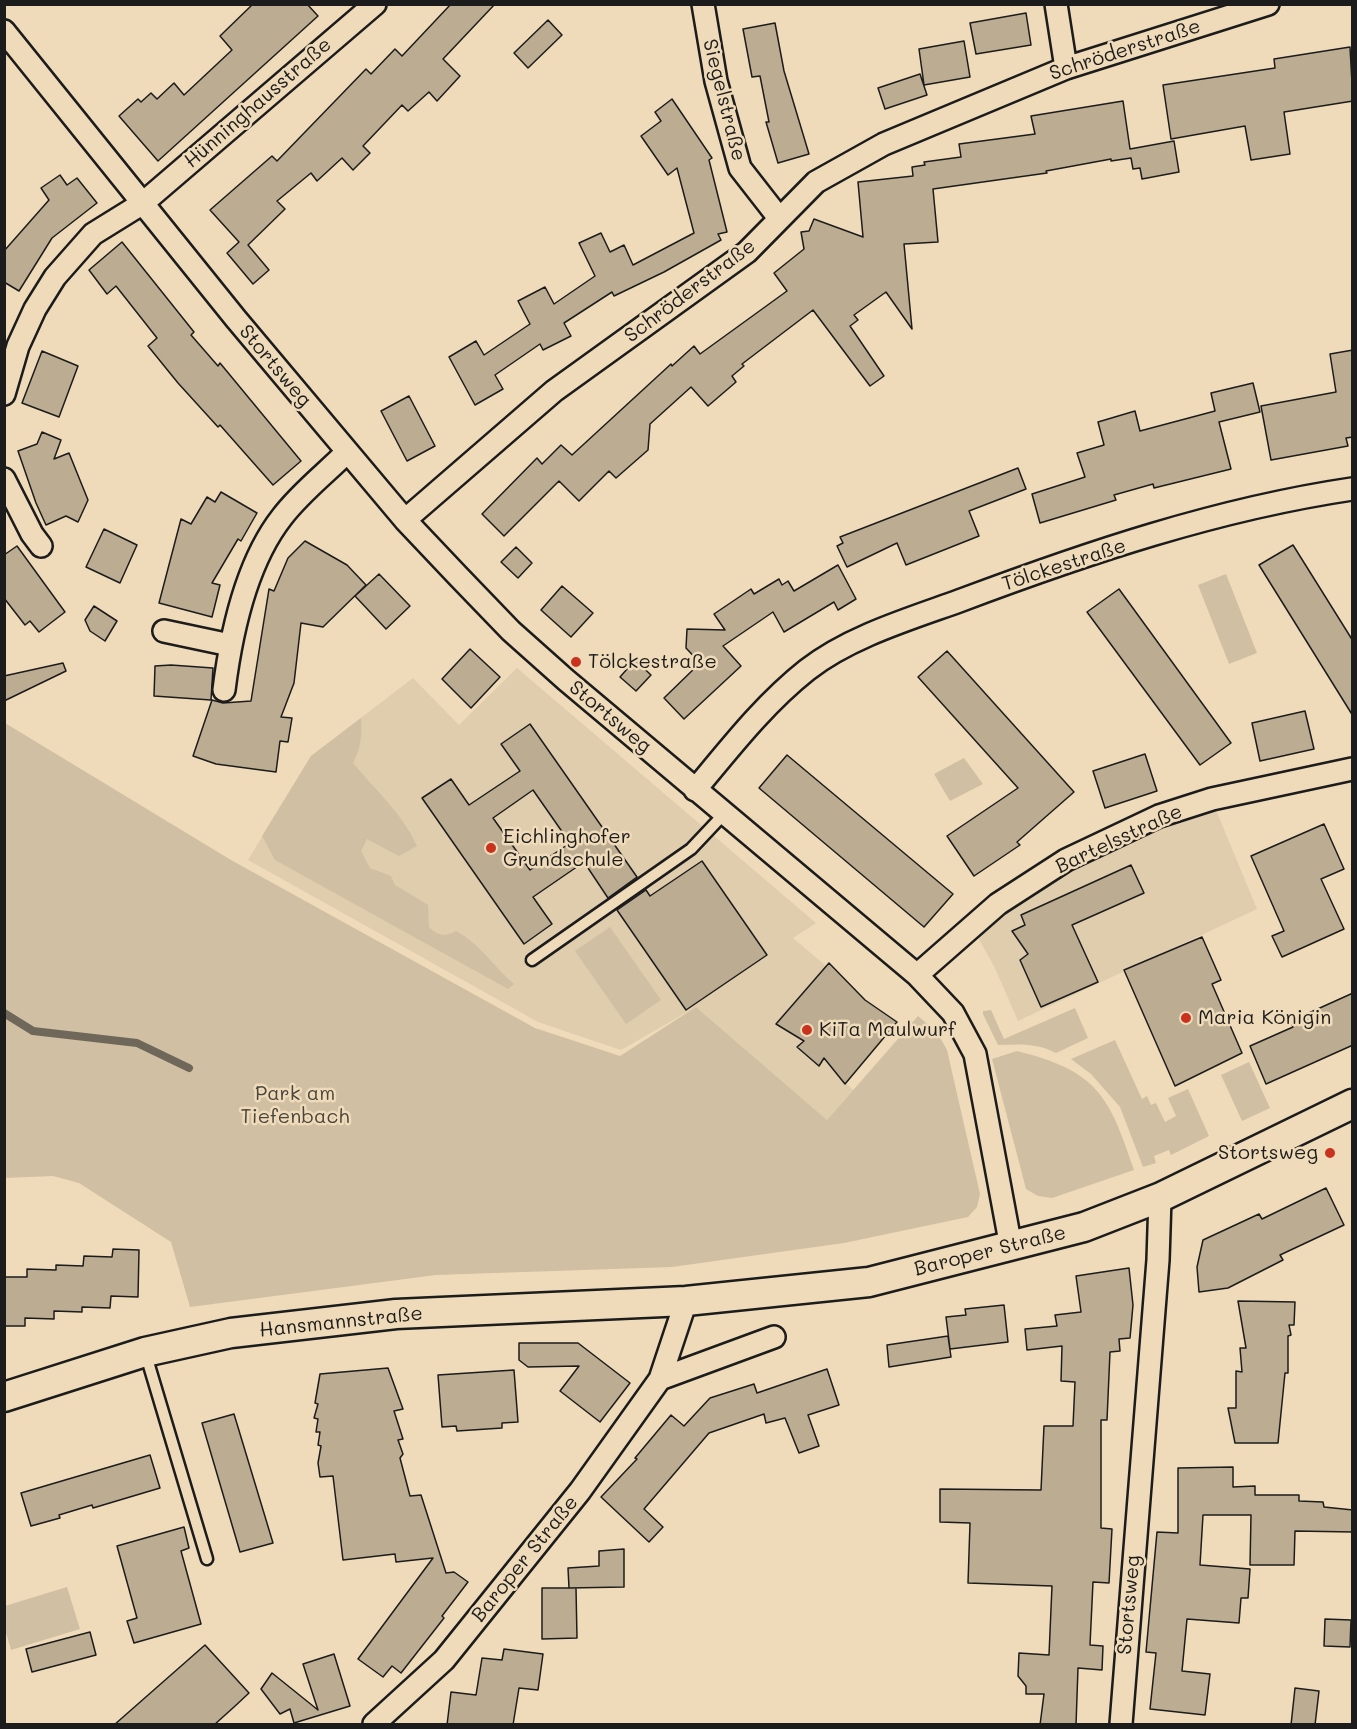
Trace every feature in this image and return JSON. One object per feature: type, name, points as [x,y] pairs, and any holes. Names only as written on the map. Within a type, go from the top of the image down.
[{"type":"main road","name":"Baroper Straße","points":[[686,1301],[869,1282],[1084,1227],[1160,1198],[1353,1104]]},
{"type":"main road","name":"Hansmannstraße","points":[[4,1397],[145,1352],[231,1334],[396,1314],[686,1301]]},
{"type":"street","name":"Hünninghausstraße","points":[[4,394],[18,346],[35,309],[56,277],[93,234],[143,203],[375,4]]},
{"type":"street","name":"Siegelstraße","points":[[703,4],[716,81],[740,168],[779,218]]},
{"type":"street","points":[[1056,4],[1066,68]]},
{"type":"street","name":"Schröderstraße","points":[[405,520],[555,391],[747,252],[816,182],[884,144],[1066,68],[1268,4]]},
{"type":"street","name":"Stortsweg","points":[[4,31],[405,520],[529,647],[695,790],[917,975],[953,1013],[975,1054],[1011,1247]]},
{"type":"street","points":[[224,690],[230,645],[252,570],[282,517],[347,452]]},
{"type":"street","points":[[4,479],[32,534],[41,546]]},
{"type":"street","name":"Tölckestraße","points":[[695,790],[751,723],[807,669],[868,634],[1044,569],[1217,516],[1353,489]]},
{"type":"street","points":[[164,631],[230,645]]},
{"type":"street","name":"Bartelsstraße","points":[[917,975],[998,904],[1066,860],[1159,816],[1212,799],[1353,769]]},
{"type":"street","name":"Stortsweg","points":[[1120,1725],[1158,1260],[1160,1198]]},
{"type":"street","name":"Baroper Straße","points":[[374,1725],[444,1660],[580,1491],[660,1380],[686,1301]]},
{"type":"street","points":[[660,1380],[774,1337]]},
{"type":"lane","points":[[532,960],[691,849],[724,814]]},
{"type":"lane","points":[[145,1352],[207,1558]]},
{"type":"shaded area","name":"Eichlinghofer Grundschule","points":[[517,668],[816,923],[793,938],[826,966],[829,963],[865,1000],[897,1022],[846,1083],[853,1090],[827,1120],[696,1007],[621,1050],[538,1022],[248,860],[311,756],[413,678],[459,725]]},
{"type":"shaded area","points":[[1216,810],[1257,909],[1018,1021],[995,968],[976,934],[1092,858],[1175,822]]},
{"type":"green space","points":[[1226,574],[1257,653],[1229,664],[1198,585]]},
{"type":"green space","points":[[361,718],[360,742],[353,763],[404,823],[417,846],[399,856],[367,839],[361,851],[370,868],[391,876],[395,885],[428,905],[429,927],[432,930],[442,935],[456,931],[472,942],[514,984],[508,989],[275,860],[262,836],[311,756]]},
{"type":"green space","name":"Park am Tiefenbach","points":[[5,723],[231,860],[535,1028],[620,1056],[696,1007],[827,1120],[918,1016],[937,1032],[947,1050],[980,1194],[977,1207],[968,1217],[844,1243],[672,1267],[436,1275],[190,1307],[171,1242],[79,1183],[53,1176],[5,1178]]},
{"type":"green space","points":[[964,758],[983,784],[950,801],[934,774]]},
{"type":"green space","points":[[610,927],[661,1000],[626,1024],[575,951]]},
{"type":"green space","points":[[1075,1008],[1088,1038],[1056,1053],[1021,1044],[998,1045],[983,1014],[983,1011],[991,1010],[1004,1039]]},
{"type":"green space","points":[[1115,1040],[1142,1099],[1147,1096],[1151,1105],[1156,1103],[1165,1122],[1176,1116],[1168,1098],[1188,1089],[1209,1136],[1171,1155],[1169,1150],[1154,1156],[1156,1163],[1143,1167],[1120,1107],[1091,1074],[1071,1059]]},
{"type":"green space","points":[[1017,1051],[1066,1067],[1096,1090],[1116,1123],[1134,1170],[1052,1198],[1038,1196],[1026,1189],[992,1059]]},
{"type":"green space","points":[[1249,1062],[1270,1108],[1242,1121],[1221,1075]]},
{"type":"green space","points":[[67,1587],[80,1629],[11,1650],[5,1629],[5,1606]]},
{"type":"building","points":[[253,4],[307,4],[318,16],[158,161],[119,116],[138,99],[141,102],[151,93],[157,99],[174,83],[184,95],[232,50],[220,36]]},
{"type":"building","points":[[451,4],[495,4],[443,59],[460,76],[437,101],[429,92],[408,111],[402,105],[363,146],[370,153],[353,170],[342,158],[317,181],[311,173],[277,201],[285,209],[248,245],[269,270],[253,284],[227,253],[239,242],[210,210],[272,156],[277,161],[366,69],[371,74],[395,49],[402,56]]},
{"type":"building","points":[[1026,13],[1031,45],[976,54],[970,23]]},
{"type":"building","points":[[548,20],[562,35],[528,68],[514,53]]},
{"type":"building","points":[[775,23],[784,71],[809,154],[778,163],[766,122],[769,122],[760,76],[752,77],[743,29]]},
{"type":"building","points":[[964,41],[970,77],[924,85],[919,49]]},
{"type":"building","points":[[1350,47],[1353,101],[1284,112],[1290,154],[1251,160],[1245,126],[1171,139],[1163,85],[1275,68],[1274,59]]},
{"type":"building","points":[[920,74],[927,95],[885,109],[878,88]]},
{"type":"building","points":[[672,99],[712,158],[709,160],[727,232],[718,234],[721,240],[664,272],[614,296],[612,292],[564,323],[571,336],[543,350],[540,344],[495,375],[503,389],[475,405],[449,357],[476,341],[484,355],[530,324],[518,301],[545,287],[554,304],[595,276],[579,243],[601,233],[610,252],[624,245],[633,265],[694,233],[677,168],[668,175],[641,136],[661,121],[655,112]]},
{"type":"building","points":[[1123,101],[1130,149],[1174,141],[1179,172],[1142,179],[1140,168],[1133,169],[1131,158],[1111,161],[1111,159],[1046,171],[1047,173],[933,189],[938,242],[904,244],[912,329],[886,292],[854,315],[858,320],[850,326],[884,376],[870,386],[813,310],[742,364],[744,366],[732,376],[736,382],[708,406],[691,387],[650,424],[648,450],[616,478],[609,471],[579,501],[559,481],[504,536],[482,514],[537,458],[542,464],[561,445],[572,455],[671,364],[672,366],[694,346],[700,354],[787,291],[774,273],[804,249],[801,232],[809,231],[814,219],[863,237],[858,182],[913,176],[912,167],[925,165],[924,162],[961,157],[959,144],[1035,134],[1031,116]]},
{"type":"building","points":[[60,175],[67,185],[77,178],[97,203],[52,238],[19,291],[4,282],[4,251],[49,200],[41,188]]},
{"type":"building","points":[[122,242],[194,332],[191,335],[218,366],[220,363],[301,461],[273,485],[220,425],[218,427],[178,383],[148,346],[157,338],[116,286],[107,294],[89,270]]},
{"type":"building","points":[[1353,350],[1353,437],[1346,438],[1348,446],[1271,460],[1261,406],[1336,392],[1330,354]]},
{"type":"building","points":[[42,351],[78,366],[59,417],[22,403]]},
{"type":"building","points":[[1253,383],[1260,412],[1219,422],[1231,469],[1154,488],[1153,484],[1114,495],[1116,500],[1040,523],[1032,494],[1085,477],[1077,453],[1104,445],[1098,422],[1135,411],[1140,431],[1215,411],[1211,393]]},
{"type":"building","points":[[409,396],[435,446],[407,461],[381,411]]},
{"type":"building","points":[[42,432],[61,440],[54,459],[69,453],[88,500],[78,522],[66,516],[46,525],[36,503],[18,451],[37,444]]},
{"type":"building","points":[[1018,468],[1026,489],[969,511],[979,536],[906,565],[897,543],[847,567],[837,546],[843,543],[840,537]]},
{"type":"building","points":[[221,492],[257,513],[241,541],[238,539],[212,583],[220,585],[212,617],[159,603],[181,519],[191,524],[207,497],[215,502]]},
{"type":"building","points":[[104,529],[137,545],[120,583],[86,567]]},
{"type":"building","points":[[305,541],[347,565],[366,585],[323,627],[301,623],[294,683],[281,717],[292,718],[288,742],[280,741],[276,772],[216,764],[193,756],[212,700],[223,703],[251,701],[269,589],[274,591],[288,558]]},
{"type":"building","points":[[1293,545],[1353,641],[1353,716],[1259,565]]},
{"type":"building","points":[[17,546],[65,612],[39,632],[30,621],[25,625],[4,598],[4,555]]},
{"type":"building","points":[[516,547],[532,563],[518,578],[501,562]]},
{"type":"building","points":[[838,565],[856,599],[838,610],[834,602],[784,632],[773,612],[723,646],[741,666],[684,719],[664,698],[700,663],[686,648],[687,629],[725,630],[714,614],[751,589],[754,594],[779,579],[782,585],[788,581],[794,591]]},
{"type":"building","points":[[379,574],[410,606],[386,629],[355,596]]},
{"type":"building","points":[[562,586],[593,613],[571,637],[541,610]]},
{"type":"building","points":[[1119,589],[1231,743],[1200,765],[1087,612]]},
{"type":"building","points":[[94,606],[117,621],[105,641],[90,631],[85,620]]},
{"type":"building","points":[[470,649],[500,677],[471,708],[442,679]]},
{"type":"building","points":[[947,651],[1074,792],[1017,842],[1020,845],[974,876],[947,836],[1018,788],[918,677]]},
{"type":"building","points":[[635,660],[651,675],[636,691],[620,677]]},
{"type":"building","points":[[63,663],[66,671],[4,701],[4,676]]},
{"type":"building","points":[[155,666],[213,668],[211,700],[154,696]]},
{"type":"building","points":[[1305,711],[1314,749],[1260,761],[1252,723]]},
{"type":"building","points":[[530,724],[637,877],[608,898],[584,862],[533,897],[552,924],[524,944],[422,798],[451,779],[469,805],[520,771],[501,744]],"holes":[[[533,790],[570,843],[530,870],[493,818]]]},
{"type":"building","points":[[1145,754],[1157,791],[1105,808],[1093,771]]},
{"type":"building","points":[[787,755],[953,894],[924,927],[759,788]]},
{"type":"building","points":[[1324,824],[1344,869],[1321,879],[1344,929],[1282,957],[1272,936],[1284,931],[1251,856]]},
{"type":"building","points":[[702,861],[767,955],[686,1010],[617,910],[646,890],[650,896]]},
{"type":"building","points":[[1131,865],[1144,893],[1072,925],[1098,982],[1041,1007],[1020,960],[1028,954],[1012,931],[1025,925],[1021,915]]},
{"type":"building","name":"Maria Königin","points":[[1202,937],[1221,980],[1212,984],[1242,1053],[1175,1086],[1124,970]]},
{"type":"building","points":[[829,963],[865,1000],[897,1022],[845,1084],[824,1058],[819,1066],[797,1047],[804,1041],[776,1024]]},
{"type":"building","points":[[1353,993],[1353,1045],[1266,1084],[1250,1046],[1293,1027],[1291,1021]]},
{"type":"building","points":[[1326,1188],[1344,1225],[1280,1255],[1283,1260],[1228,1288],[1199,1292],[1197,1267],[1203,1240],[1259,1214],[1262,1219]]},
{"type":"building","points":[[113,1249],[139,1250],[138,1297],[111,1296],[110,1308],[82,1307],[82,1312],[54,1311],[54,1319],[25,1318],[25,1326],[4,1326],[4,1277],[27,1277],[27,1269],[56,1270],[56,1265],[83,1266],[84,1256],[112,1257]]},
{"type":"building","points":[[1129,1268],[1133,1305],[1130,1338],[1119,1339],[1120,1351],[1110,1352],[1107,1420],[1101,1420],[1101,1528],[1112,1529],[1109,1583],[1093,1582],[1090,1645],[1103,1646],[1102,1670],[1078,1668],[1076,1725],[1040,1725],[1044,1694],[1026,1694],[1026,1686],[1018,1676],[1019,1653],[1049,1655],[1052,1586],[968,1583],[970,1523],[940,1522],[940,1489],[1041,1490],[1044,1426],[1073,1426],[1075,1382],[1061,1381],[1062,1346],[1027,1350],[1025,1329],[1057,1326],[1055,1315],[1081,1312],[1076,1276]]},
{"type":"building","points":[[1238,1301],[1295,1302],[1294,1325],[1289,1325],[1291,1335],[1288,1336],[1288,1373],[1285,1373],[1278,1443],[1235,1443],[1228,1408],[1236,1408],[1236,1371],[1242,1372],[1240,1348],[1246,1348]]},
{"type":"building","points":[[1004,1305],[1008,1342],[950,1349],[946,1317],[966,1315],[965,1309]]},
{"type":"building","points":[[948,1336],[951,1357],[889,1367],[887,1345]]},
{"type":"building","points":[[519,1343],[578,1343],[630,1383],[600,1422],[560,1391],[579,1366],[528,1367],[519,1360]]},
{"type":"building","points":[[388,1368],[403,1409],[394,1411],[403,1439],[398,1440],[403,1454],[400,1458],[410,1496],[421,1495],[446,1573],[454,1572],[468,1582],[442,1616],[444,1618],[401,1673],[392,1666],[383,1677],[358,1659],[433,1558],[396,1562],[395,1554],[343,1560],[333,1476],[320,1477],[318,1463],[321,1446],[318,1445],[320,1432],[316,1432],[318,1419],[314,1418],[318,1404],[315,1403],[320,1374]]},
{"type":"building","points":[[827,1369],[839,1405],[808,1415],[819,1446],[799,1453],[785,1418],[766,1423],[764,1414],[709,1433],[644,1509],[663,1527],[649,1542],[601,1497],[637,1459],[635,1458],[671,1415],[684,1426],[710,1398],[754,1384],[757,1393]]},
{"type":"building","points":[[514,1370],[518,1422],[502,1423],[502,1428],[457,1431],[456,1426],[442,1427],[438,1375]]},
{"type":"building","points":[[234,1414],[273,1543],[240,1552],[202,1423]]},
{"type":"building","points":[[150,1455],[160,1488],[93,1508],[92,1505],[59,1515],[60,1518],[31,1526],[21,1493]]},
{"type":"building","points":[[1233,1467],[1233,1487],[1255,1486],[1255,1495],[1299,1495],[1299,1501],[1323,1502],[1324,1507],[1353,1510],[1353,1532],[1295,1531],[1294,1565],[1250,1565],[1251,1515],[1203,1515],[1200,1565],[1250,1569],[1248,1598],[1241,1598],[1239,1623],[1187,1619],[1182,1671],[1210,1674],[1205,1715],[1150,1709],[1156,1653],[1146,1652],[1157,1532],[1178,1533],[1178,1468]]},
{"type":"building","points":[[184,1527],[189,1548],[181,1551],[201,1624],[134,1643],[127,1621],[137,1618],[117,1546]]},
{"type":"building","points":[[624,1549],[624,1587],[569,1588],[568,1568],[599,1566],[599,1551]]},
{"type":"building","points":[[542,1588],[576,1588],[577,1638],[542,1639]]},
{"type":"building","points":[[1325,1619],[1351,1620],[1350,1647],[1324,1646]]},
{"type":"building","points":[[90,1632],[96,1655],[32,1672],[26,1649]]},
{"type":"building","points":[[205,1645],[249,1693],[214,1725],[114,1725]]},
{"type":"building","points":[[504,1649],[543,1654],[538,1690],[519,1688],[513,1725],[447,1725],[451,1692],[476,1695],[482,1658],[502,1660]]},
{"type":"building","points":[[334,1654],[350,1706],[294,1723],[290,1709],[280,1714],[261,1689],[272,1673],[318,1710],[303,1664]]},
{"type":"building","points":[[1295,1688],[1319,1691],[1315,1725],[1291,1725]]},
{"type":"waterway","points":[[4,1013],[33,1031],[137,1043],[189,1068]]},
{"type":"place","name":"Tölckestraße","points":[[576,662]]},
{"type":"place","name":"Eichlinghofer Grundschule","points":[[491,848]]},
{"type":"place","name":"Maria Königin","points":[[1186,1018]]},
{"type":"place","name":"KiTa Maulwurf","points":[[807,1030]]},
{"type":"place","name":"Stortsweg","points":[[1330,1153]]}]
